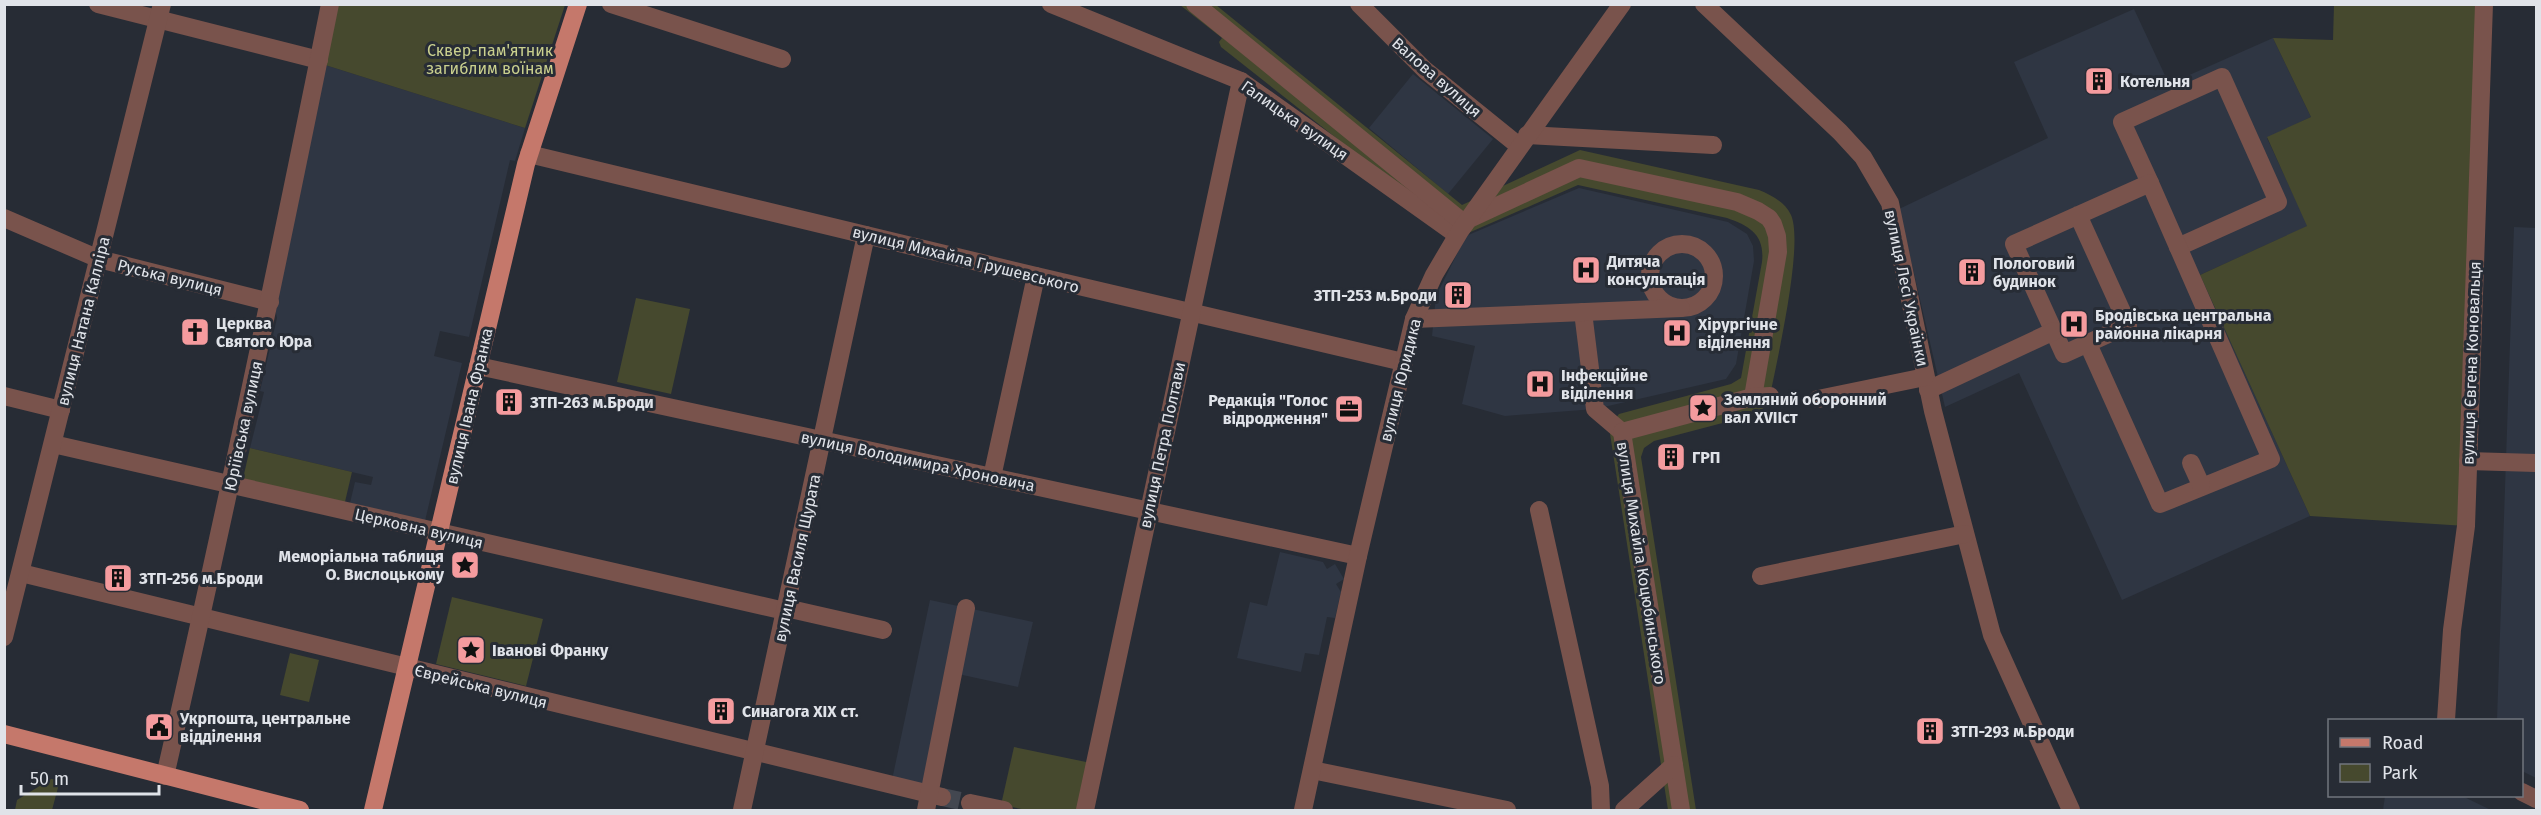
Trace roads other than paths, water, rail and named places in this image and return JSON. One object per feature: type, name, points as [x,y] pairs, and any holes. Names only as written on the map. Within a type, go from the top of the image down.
[{"type":"main road","name":"вулиця Івана Франка","points":[[373,810],[530,154],[578,4]]},
{"type":"main road","points":[[4,734],[300,810]]},
{"type":"street","points":[[98,4],[160,12],[319,60]]},
{"type":"street","name":"Юріївська вулиця","points":[[165,776],[270,302],[330,4]]},
{"type":"street","points":[[612,4],[782,59]]},
{"type":"street","name":"Галицька вулиця","points":[[1051,4],[1241,81],[1464,226]]},
{"type":"street","points":[[1195,4],[1464,226]]},
{"type":"street","name":"Валова вулиця","points":[[1359,4],[1425,70],[1523,140]]},
{"type":"street","name":"вулиця Юридика","points":[[1303,810],[1358,556],[1414,319],[1434,275],[1464,226],[1622,4]]},
{"type":"street","name":"вулиця Лесі Українки","points":[[1704,4],[1840,132],[1863,157],[1890,203],[1927,383],[1992,635],[2071,810]]},
{"type":"street","name":"вулиця Євгена Коновальця","points":[[2446,719],[2452,630],[2466,526],[2484,4]]},
{"type":"street","name":"вулиця Натана Калліра","points":[[4,638],[7,618],[21,573],[160,12]]},
{"type":"street","points":[[2088,344],[2160,504],[2201,485],[2271,459],[2122,122],[2222,77],[2278,202],[2178,247]]},
{"type":"street","name":"вулиця Петра Полтави","points":[[1085,810],[1241,81]]},
{"type":"street","points":[[1523,140],[1713,145]]},
{"type":"street","name":"вулиця Михайла Грушевського","points":[[530,154],[866,236],[1403,362]]},
{"type":"street","name":"вулиця Михайла Коцюбинського","points":[[1464,226],[1579,168],[1737,202],[1769,218],[1776,231],[1778,252],[1762,397],[1622,432],[1681,810]]},
{"type":"street","points":[[2078,215],[2128,326],[2064,354],[2014,244],[2078,215],[2150,183]]},
{"type":"street","name":"Руська вулиця","points":[[4,219],[99,259],[270,302]]},
{"type":"street","name":"вулиця Василя Щурата","points":[[742,810],[866,236]]},
{"type":"street","points":[[992,477],[1036,276]]},
{"type":"street","points":[[1414,319],[1681,308]]},
{"type":"street","points":[[1582,312],[1595,409],[1605,420],[1622,432]]},
{"type":"street","points":[[1818,399],[1927,383],[2054,331]]},
{"type":"street","name":"вулиця Володимира Хроновича","points":[[478,366],[1358,556]]},
{"type":"street","points":[[4,396],[61,410]]},
{"type":"street","name":"Церковна вулиця","points":[[53,444],[883,630]]},
{"type":"street","points":[[2468,461],[2536,463]]},
{"type":"street","points":[[2190,463],[2201,485]]},
{"type":"street","points":[[1539,510],[1600,786],[1601,810]]},
{"type":"street","points":[[1761,576],[1965,534]]},
{"type":"street","name":"Єврейська вулиця","points":[[21,573],[755,752],[933,801]]},
{"type":"street","points":[[933,801],[966,608]]},
{"type":"street","points":[[1624,810],[1674,765]]},
{"type":"street","points":[[1312,770],[1465,806],[1507,810]]},
{"type":"street","points":[[970,803],[1004,810]]},
{"type":"tunnel","points":[[942,797],[970,803]]},
{"type":"place","name":"Котельня","points":[[2099,81]]},
{"type":"place","name":"Дитяча консультація","points":[[1586,270]]},
{"type":"place","name":"Пологовий будинок","points":[[1972,272]]},
{"type":"place","name":"ЗТП-253 м.Броди","points":[[1458,295]]},
{"type":"place","name":"Бродівська центральна районна лікарня","points":[[2074,324]]},
{"type":"place","name":"Церква Святого Юра","points":[[195,332]]},
{"type":"place","name":"Хірургічне віділення","points":[[1677,333]]},
{"type":"place","name":"Інфекційне віділення","points":[[1540,384]]},
{"type":"place","name":"ЗТП-263 м.Броди","points":[[509,402]]},
{"type":"place","name":"Земляний оборонний вал XVIIст","points":[[1703,408]]},
{"type":"place","name":"Редакція \"Голос відродження\"","points":[[1349,409]]},
{"type":"place","name":"ГРП","points":[[1671,457]]},
{"type":"place","name":"Меморіальна таблиця О. Вислоцькому","points":[[465,565]]},
{"type":"place","name":"ЗТП-256 м.Броди","points":[[118,578]]},
{"type":"place","name":"Іванові Франку","points":[[471,650]]},
{"type":"place","name":"Синагога XIX ст.","points":[[721,711]]},
{"type":"place","name":"Укрпошта, центральне відділення","points":[[159,727]]},
{"type":"place","name":"ЗТП-293 м.Броди","points":[[1930,731]]},
{"type":"park label","name":"Сквер-пам'ятник загиблим воїнам","points":[[490,59]]}]
